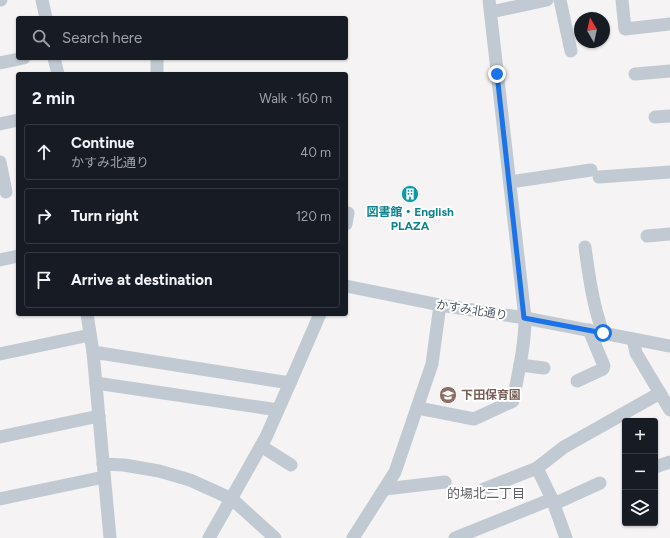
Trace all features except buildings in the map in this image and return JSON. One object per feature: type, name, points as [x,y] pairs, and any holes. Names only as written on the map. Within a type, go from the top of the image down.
[{"type":"street","points":[[42,0],[46,16]]},
{"type":"street","points":[[418,408],[474,419],[513,402],[525,332],[490,6],[547,0]]},
{"type":"street","points":[[560,0],[571,51]]},
{"type":"street","points":[[622,0],[625,29],[670,24]]},
{"type":"street","points":[[0,63],[16,60]]},
{"type":"street","points":[[54,60],[58,72]]},
{"type":"street","points":[[157,60],[157,72]]},
{"type":"street","points":[[635,74],[670,71]]},
{"type":"street","points":[[655,117],[670,116]]},
{"type":"street","points":[[0,124],[16,120]]},
{"type":"street","points":[[0,162],[6,192]]},
{"type":"street","points":[[510,182],[595,173],[670,172]]},
{"type":"street","points":[[647,236],[670,234]]},
{"type":"street","points":[[585,247],[590,287],[597,318],[603,333]]},
{"type":"street","points":[[0,260],[16,256]]},
{"type":"street","name":"かすみ北通り","points":[[348,286],[440,306],[524,318],[670,346]]},
{"type":"street","points":[[353,538],[395,472],[432,364],[440,306]]},
{"type":"street","points":[[87,316],[93,352],[110,538]]},
{"type":"street","points":[[209,538],[261,446],[319,316]]},
{"type":"street","points":[[577,381],[603,369],[604,366],[588,330]]},
{"type":"street","points":[[0,354],[90,335]]},
{"type":"street","points":[[633,339],[636,353],[670,410]]},
{"type":"street","points":[[93,352],[290,383]]},
{"type":"street","points":[[520,365],[544,368]]},
{"type":"street","points":[[96,383],[278,410]]},
{"type":"street","points":[[484,489],[538,468],[564,447],[660,393]]},
{"type":"street","points":[[0,437],[99,416]]},
{"type":"street","points":[[261,446],[291,465]]},
{"type":"street","points":[[658,466],[670,462]]},
{"type":"street","points":[[0,499],[124,465],[159,471],[190,480],[232,499],[276,538]]},
{"type":"street","points":[[538,468],[553,502],[566,538]]},
{"type":"street","points":[[385,489],[445,482]]},
{"type":"street","points":[[455,538],[600,483]]},
{"type":"place","name":"図書館・English PLAZA","points":[[410,194]]},
{"type":"place","name":"下田保育園","points":[[448,395]]},
{"type":"district","name":"的場北二丁目","points":[[486,493]]},
{"type":"route","points":[[497,74],[524,318],[603,333]]}]
